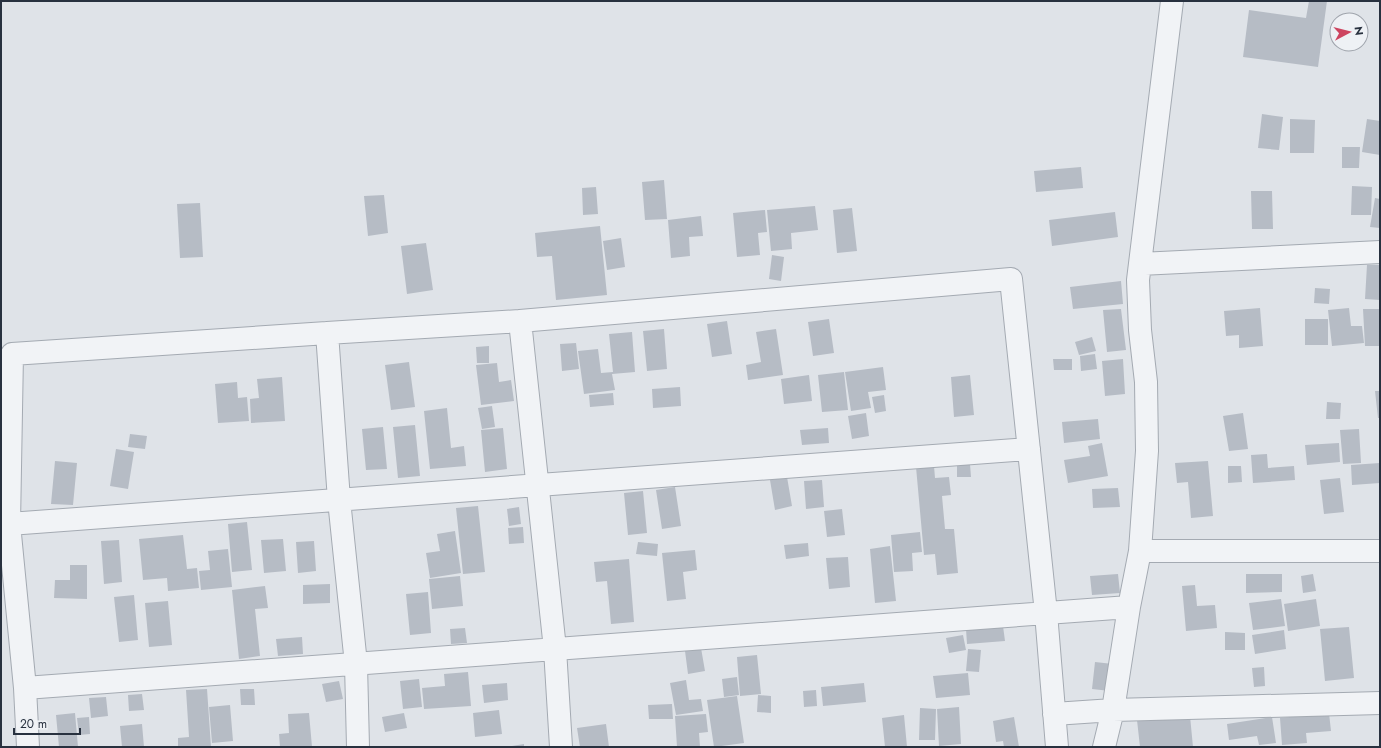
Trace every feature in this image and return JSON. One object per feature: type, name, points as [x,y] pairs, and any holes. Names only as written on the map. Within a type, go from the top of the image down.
[{"type":"street","points":[[1104,747],[1113,710],[1129,607],[1140,550],[1147,452],[1146,382],[1140,323],[1138,280],[1172,1]]},
{"type":"street","points":[[1140,264],[1380,252]]},
{"type":"street","points":[[28,747],[25,688],[9,524],[7,355],[520,321],[1011,279],[1046,613],[1057,747]]},
{"type":"street","points":[[520,321],[554,649],[561,747]]},
{"type":"street","points":[[326,333],[338,500],[356,664],[358,747]]},
{"type":"street","points":[[9,524],[1029,449]]},
{"type":"street","points":[[1140,550],[1380,551]]},
{"type":"street","points":[[25,688],[1129,607]]},
{"type":"street","points":[[1054,714],[1113,710],[1380,703]]},
{"type":"building","points":[[1309,1],[1327,1],[1318,67],[1243,57],[1249,10],[1306,18]]},
{"type":"building","points":[[1262,114],[1283,117],[1279,150],[1258,148]]},
{"type":"building","points":[[1290,119],[1315,120],[1314,153],[1290,153]]},
{"type":"building","points":[[1367,119],[1380,121],[1380,155],[1362,152]]},
{"type":"building","points":[[1342,147],[1360,147],[1359,168],[1342,168]]},
{"type":"building","points":[[1081,167],[1083,188],[1036,192],[1034,171]]},
{"type":"building","points":[[664,180],[667,219],[645,220],[642,182]]},
{"type":"building","points":[[1352,186],[1372,187],[1371,215],[1351,215]]},
{"type":"building","points":[[596,187],[598,214],[583,215],[582,188]]},
{"type":"building","points":[[1251,191],[1272,191],[1273,229],[1252,229]]},
{"type":"building","points":[[384,195],[388,233],[368,236],[364,196]]},
{"type":"building","points":[[1375,198],[1380,199],[1380,228],[1370,227]]},
{"type":"building","points":[[200,203],[203,257],[180,258],[177,204]]},
{"type":"building","points":[[815,206],[818,230],[791,233],[792,249],[771,251],[767,210]]},
{"type":"building","points":[[852,208],[857,251],[837,253],[833,210]]},
{"type":"building","points":[[765,210],[767,232],[758,233],[760,255],[737,257],[733,213]]},
{"type":"building","points":[[1115,212],[1118,237],[1052,246],[1049,220]]},
{"type":"building","points":[[701,216],[703,236],[689,237],[690,256],[671,258],[668,220]]},
{"type":"building","points":[[600,226],[607,295],[556,300],[552,256],[537,257],[535,233]]},
{"type":"building","points":[[621,238],[625,267],[607,270],[603,241]]},
{"type":"building","points":[[426,243],[433,290],[407,294],[401,246]]},
{"type":"building","points":[[772,255],[784,257],[781,281],[769,279]]},
{"type":"building","points":[[1367,265],[1380,265],[1380,300],[1365,299]]},
{"type":"building","points":[[1121,281],[1123,304],[1073,309],[1070,287]]},
{"type":"building","points":[[1315,288],[1330,289],[1329,304],[1314,303]]},
{"type":"building","points":[[1260,308],[1263,346],[1239,348],[1239,335],[1226,336],[1224,311]]},
{"type":"building","points":[[1349,308],[1351,326],[1362,326],[1364,343],[1332,346],[1328,310]]},
{"type":"building","points":[[1121,309],[1126,350],[1107,352],[1103,310]]},
{"type":"building","points":[[1363,309],[1380,309],[1380,346],[1365,346]]},
{"type":"building","points":[[829,319],[834,353],[813,356],[808,322]]},
{"type":"building","points":[[1305,319],[1328,319],[1328,345],[1305,345]]},
{"type":"building","points":[[727,321],[732,354],[712,357],[707,324]]},
{"type":"building","points":[[664,329],[667,369],[647,371],[643,331]]},
{"type":"building","points":[[776,329],[783,375],[748,380],[746,365],[761,362],[756,332]]},
{"type":"building","points":[[632,332],[635,372],[612,374],[615,390],[584,394],[578,351],[598,349],[601,373],[613,372],[609,334]]},
{"type":"building","points":[[1092,337],[1096,351],[1079,355],[1075,342]]},
{"type":"building","points":[[576,343],[579,369],[562,371],[560,344]]},
{"type":"building","points":[[489,346],[489,363],[477,363],[476,347]]},
{"type":"building","points":[[1095,354],[1097,369],[1081,371],[1080,356]]},
{"type":"building","points":[[1053,359],[1072,359],[1072,370],[1054,370]]},
{"type":"building","points":[[1123,359],[1125,394],[1105,396],[1102,361]]},
{"type":"building","points":[[409,362],[415,407],[391,410],[385,365]]},
{"type":"building","points":[[497,363],[499,382],[511,380],[514,401],[481,405],[476,365]]},
{"type":"building","points":[[883,367],[886,390],[868,392],[871,408],[851,411],[845,372]]},
{"type":"building","points":[[844,372],[848,410],[822,412],[818,375]]},
{"type":"building","points":[[809,375],[812,401],[784,404],[781,379]]},
{"type":"building","points":[[970,375],[974,415],[954,417],[951,377]]},
{"type":"building","points":[[282,377],[285,421],[251,423],[250,399],[259,398],[257,379]]},
{"type":"building","points":[[237,382],[238,398],[247,397],[249,421],[218,423],[215,384]]},
{"type":"building","points":[[680,387],[681,406],[653,408],[652,389]]},
{"type":"building","points":[[1375,391],[1380,391],[1380,418],[1378,418]]},
{"type":"building","points":[[613,393],[614,405],[590,407],[589,395]]},
{"type":"building","points":[[884,395],[886,411],[875,413],[872,397]]},
{"type":"building","points":[[1327,402],[1341,403],[1340,419],[1326,419]]},
{"type":"building","points":[[492,406],[495,427],[482,429],[478,408]]},
{"type":"building","points":[[447,408],[451,448],[464,446],[466,466],[430,469],[424,411]]},
{"type":"building","points":[[866,413],[869,436],[852,439],[848,416]]},
{"type":"building","points":[[1243,413],[1248,449],[1229,451],[1223,416]]},
{"type":"building","points":[[1098,419],[1100,439],[1064,443],[1062,422]]},
{"type":"building","points":[[415,425],[420,476],[398,478],[393,427]]},
{"type":"building","points":[[383,427],[387,469],[366,470],[362,429]]},
{"type":"building","points":[[503,428],[507,469],[485,472],[481,430]]},
{"type":"building","points":[[828,428],[829,443],[802,445],[800,430]]},
{"type":"building","points":[[1359,429],[1361,463],[1343,464],[1340,430]]},
{"type":"building","points":[[130,434],[147,436],[145,449],[128,447]]},
{"type":"building","points":[[1102,443],[1108,476],[1068,483],[1064,460],[1090,456],[1088,446]]},
{"type":"building","points":[[1339,443],[1340,462],[1307,465],[1305,445]]},
{"type":"building","points":[[116,449],[134,452],[128,489],[110,486]]},
{"type":"building","points":[[1267,454],[1268,468],[1294,466],[1295,480],[1253,483],[1251,455]]},
{"type":"building","points":[[55,461],[77,463],[73,505],[51,504]]},
{"type":"building","points":[[1208,461],[1213,516],[1191,518],[1188,482],[1177,483],[1175,463]]},
{"type":"building","points":[[1380,463],[1380,483],[1352,485],[1351,465]]},
{"type":"building","points":[[957,464],[970,464],[971,477],[957,477]]},
{"type":"building","points":[[934,466],[935,478],[949,477],[951,495],[942,496],[945,529],[954,529],[958,573],[937,575],[935,554],[924,555],[916,467]]},
{"type":"building","points":[[1228,466],[1241,466],[1242,482],[1228,483]]},
{"type":"building","points":[[787,477],[792,506],[775,510],[770,480]]},
{"type":"building","points":[[1340,478],[1344,512],[1324,514],[1320,480]]},
{"type":"building","points":[[822,480],[824,507],[806,509],[804,481]]},
{"type":"building","points":[[675,487],[681,526],[662,529],[656,490]]},
{"type":"building","points":[[1118,488],[1120,507],[1093,508],[1092,489]]},
{"type":"building","points":[[643,491],[647,533],[628,535],[624,493]]},
{"type":"building","points":[[478,506],[485,572],[463,574],[456,508]]},
{"type":"building","points":[[519,507],[521,524],[509,526],[507,509]]},
{"type":"building","points":[[842,509],[845,535],[827,537],[824,511]]},
{"type":"building","points":[[247,522],[252,570],[232,572],[228,524]]},
{"type":"building","points":[[523,527],[524,543],[509,544],[508,528]]},
{"type":"building","points":[[455,531],[461,573],[430,578],[426,553],[440,551],[437,534]]},
{"type":"building","points":[[920,532],[922,552],[912,553],[913,571],[894,572],[891,535]]},
{"type":"building","points":[[183,535],[187,569],[197,568],[199,588],[168,591],[167,578],[143,580],[139,539]]},
{"type":"building","points":[[283,539],[286,571],[264,573],[261,540]]},
{"type":"building","points":[[119,540],[122,582],[104,584],[101,541]]},
{"type":"building","points":[[314,541],[316,571],[298,573],[296,542]]},
{"type":"building","points":[[638,542],[658,544],[657,556],[636,554]]},
{"type":"building","points":[[808,543],[809,556],[786,559],[784,545]]},
{"type":"building","points":[[890,546],[896,601],[875,603],[870,549]]},
{"type":"building","points":[[228,549],[232,587],[201,590],[199,571],[210,570],[208,551]]},
{"type":"building","points":[[695,550],[697,570],[683,572],[686,599],[667,601],[662,553]]},
{"type":"building","points":[[848,557],[850,587],[829,589],[826,558]]},
{"type":"building","points":[[629,559],[634,622],[611,624],[607,581],[596,582],[594,562]]},
{"type":"building","points":[[70,565],[87,565],[87,599],[54,598],[55,580],[70,580]]},
{"type":"building","points":[[1118,574],[1120,593],[1092,595],[1090,576]]},
{"type":"building","points":[[1246,574],[1282,574],[1282,592],[1246,593]]},
{"type":"building","points":[[1313,574],[1316,591],[1303,593],[1301,576]]},
{"type":"building","points":[[460,576],[463,606],[432,609],[429,579]]},
{"type":"building","points":[[330,584],[330,603],[303,604],[303,585]]},
{"type":"building","points":[[1195,585],[1197,606],[1215,605],[1217,628],[1186,631],[1182,586]]},
{"type":"building","points":[[265,586],[268,608],[255,609],[260,656],[239,659],[232,590]]},
{"type":"building","points":[[428,592],[431,633],[410,635],[406,594]]},
{"type":"building","points":[[134,595],[138,640],[119,642],[114,597]]},
{"type":"building","points":[[1281,599],[1285,626],[1253,630],[1249,603]]},
{"type":"building","points":[[1316,599],[1320,626],[1288,631],[1284,604]]},
{"type":"building","points":[[168,601],[172,645],[149,647],[145,603]]},
{"type":"building","points":[[1003,626],[1005,641],[967,644],[966,629]]},
{"type":"building","points":[[1349,627],[1354,678],[1325,681],[1320,629]]},
{"type":"building","points":[[465,628],[467,643],[451,644],[450,629]]},
{"type":"building","points":[[1284,630],[1286,649],[1255,654],[1252,635]]},
{"type":"building","points":[[1225,632],[1245,633],[1245,650],[1225,650]]},
{"type":"building","points":[[963,635],[966,650],[949,653],[946,638]]},
{"type":"building","points":[[302,637],[303,654],[278,656],[276,639]]},
{"type":"building","points":[[701,648],[705,671],[688,674],[685,651]]},
{"type":"building","points":[[968,649],[981,650],[979,672],[966,671]]},
{"type":"building","points":[[757,655],[761,694],[740,696],[737,657]]},
{"type":"building","points":[[1095,662],[1113,664],[1110,691],[1092,689]]},
{"type":"building","points":[[1264,667],[1265,686],[1254,687],[1252,668]]},
{"type":"building","points":[[468,672],[471,706],[424,709],[422,688],[445,686],[444,674]]},
{"type":"building","points":[[968,673],[970,695],[936,698],[933,676]]},
{"type":"building","points":[[737,677],[739,695],[724,697],[722,679]]},
{"type":"building","points":[[419,679],[422,707],[403,709],[400,681]]},
{"type":"building","points":[[686,680],[689,700],[701,699],[703,711],[676,715],[670,683]]},
{"type":"building","points":[[339,681],[343,699],[326,702],[322,684]]},
{"type":"building","points":[[507,683],[508,700],[484,703],[482,685]]},
{"type":"building","points":[[864,683],[866,702],[823,706],[821,687]]},
{"type":"building","points":[[207,689],[211,747],[178,747],[178,738],[189,737],[186,690]]},
{"type":"building","points":[[240,689],[254,689],[255,705],[241,705]]},
{"type":"building","points":[[816,690],[817,706],[804,707],[803,691]]},
{"type":"building","points":[[142,694],[144,710],[129,711],[128,695]]},
{"type":"building","points":[[758,695],[771,696],[771,713],[757,712]]},
{"type":"building","points":[[737,696],[744,743],[714,747],[707,700]]},
{"type":"building","points":[[106,697],[108,716],[91,718],[89,698]]},
{"type":"building","points":[[672,704],[673,719],[649,719],[648,705]]},
{"type":"building","points":[[230,705],[233,741],[212,743],[209,707]]},
{"type":"building","points":[[959,707],[961,744],[939,746],[937,709]]},
{"type":"building","points":[[920,708],[936,709],[935,740],[919,740]]},
{"type":"building","points":[[499,710],[502,734],[475,737],[473,713]]},
{"type":"building","points":[[75,713],[78,747],[59,747],[56,715]]},
{"type":"building","points":[[309,713],[312,747],[280,747],[279,734],[289,733],[288,714]]},
{"type":"building","points":[[404,713],[407,728],[385,732],[382,717]]},
{"type":"building","points":[[1329,713],[1331,731],[1306,733],[1307,743],[1282,745],[1280,718]]},
{"type":"building","points":[[706,714],[708,732],[699,733],[700,747],[677,747],[675,716]]},
{"type":"building","points":[[904,715],[907,747],[885,747],[882,718]]},
{"type":"building","points":[[1190,716],[1193,747],[1140,747],[1137,720]]},
{"type":"building","points":[[89,717],[90,734],[79,735],[77,718]]},
{"type":"building","points":[[1014,717],[1019,747],[1004,747],[1003,741],[996,742],[993,721]]},
{"type":"building","points":[[1272,717],[1276,743],[1259,745],[1257,736],[1229,740],[1227,724]]},
{"type":"building","points":[[142,724],[144,747],[122,747],[120,726]]},
{"type":"building","points":[[606,724],[609,747],[580,747],[577,728]]},
{"type":"building","points":[[524,744],[524,747],[512,747],[512,746]]}]
